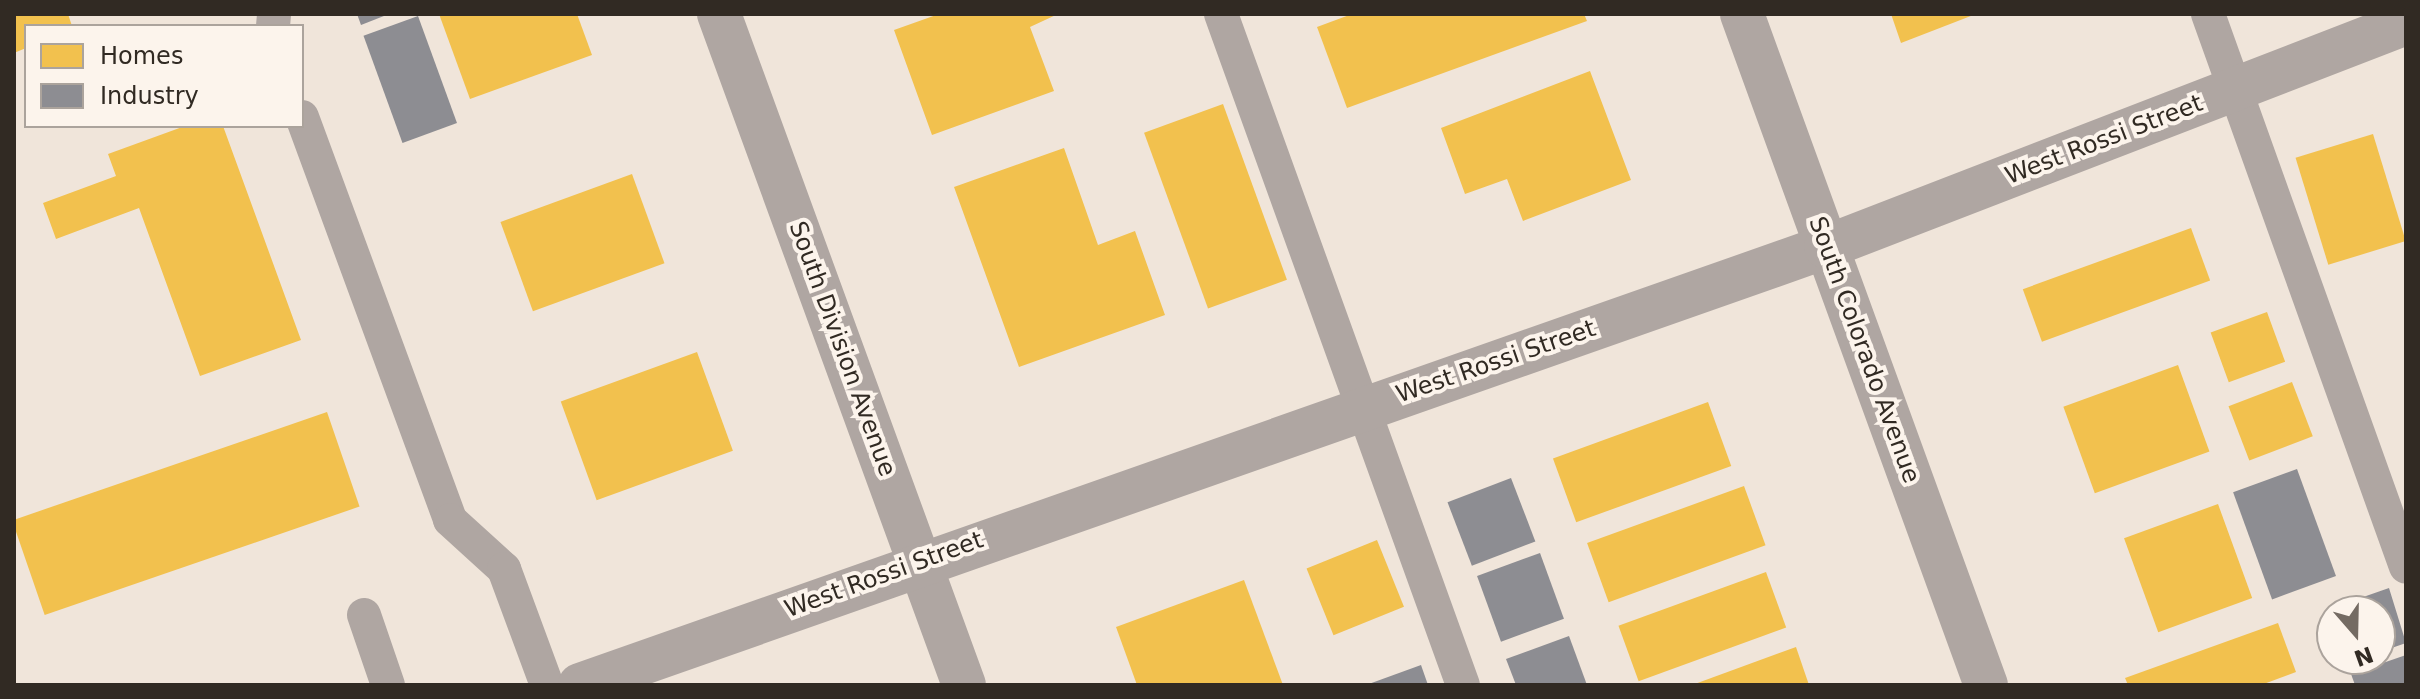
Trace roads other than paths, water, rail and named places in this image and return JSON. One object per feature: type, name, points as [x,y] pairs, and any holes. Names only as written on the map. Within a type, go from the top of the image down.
[{"type":"street","name":"South Division Avenue","points":[[719,14],[964,685]]},
{"type":"street","name":"South Colorado Avenue","points":[[1742,14],[1986,685]]},
{"type":"street","name":"West Rossi Street","points":[[580,685],[920,560],[1826,247],[2406,23]]},
{"type":"lane","points":[[1221,14],[1463,685]]},
{"type":"lane","points":[[2208,14],[2406,567]]},
{"type":"lane","points":[[304,122],[450,520],[504,569],[547,685]]},
{"type":"lane","points":[[364,615],[388,685]]}]
